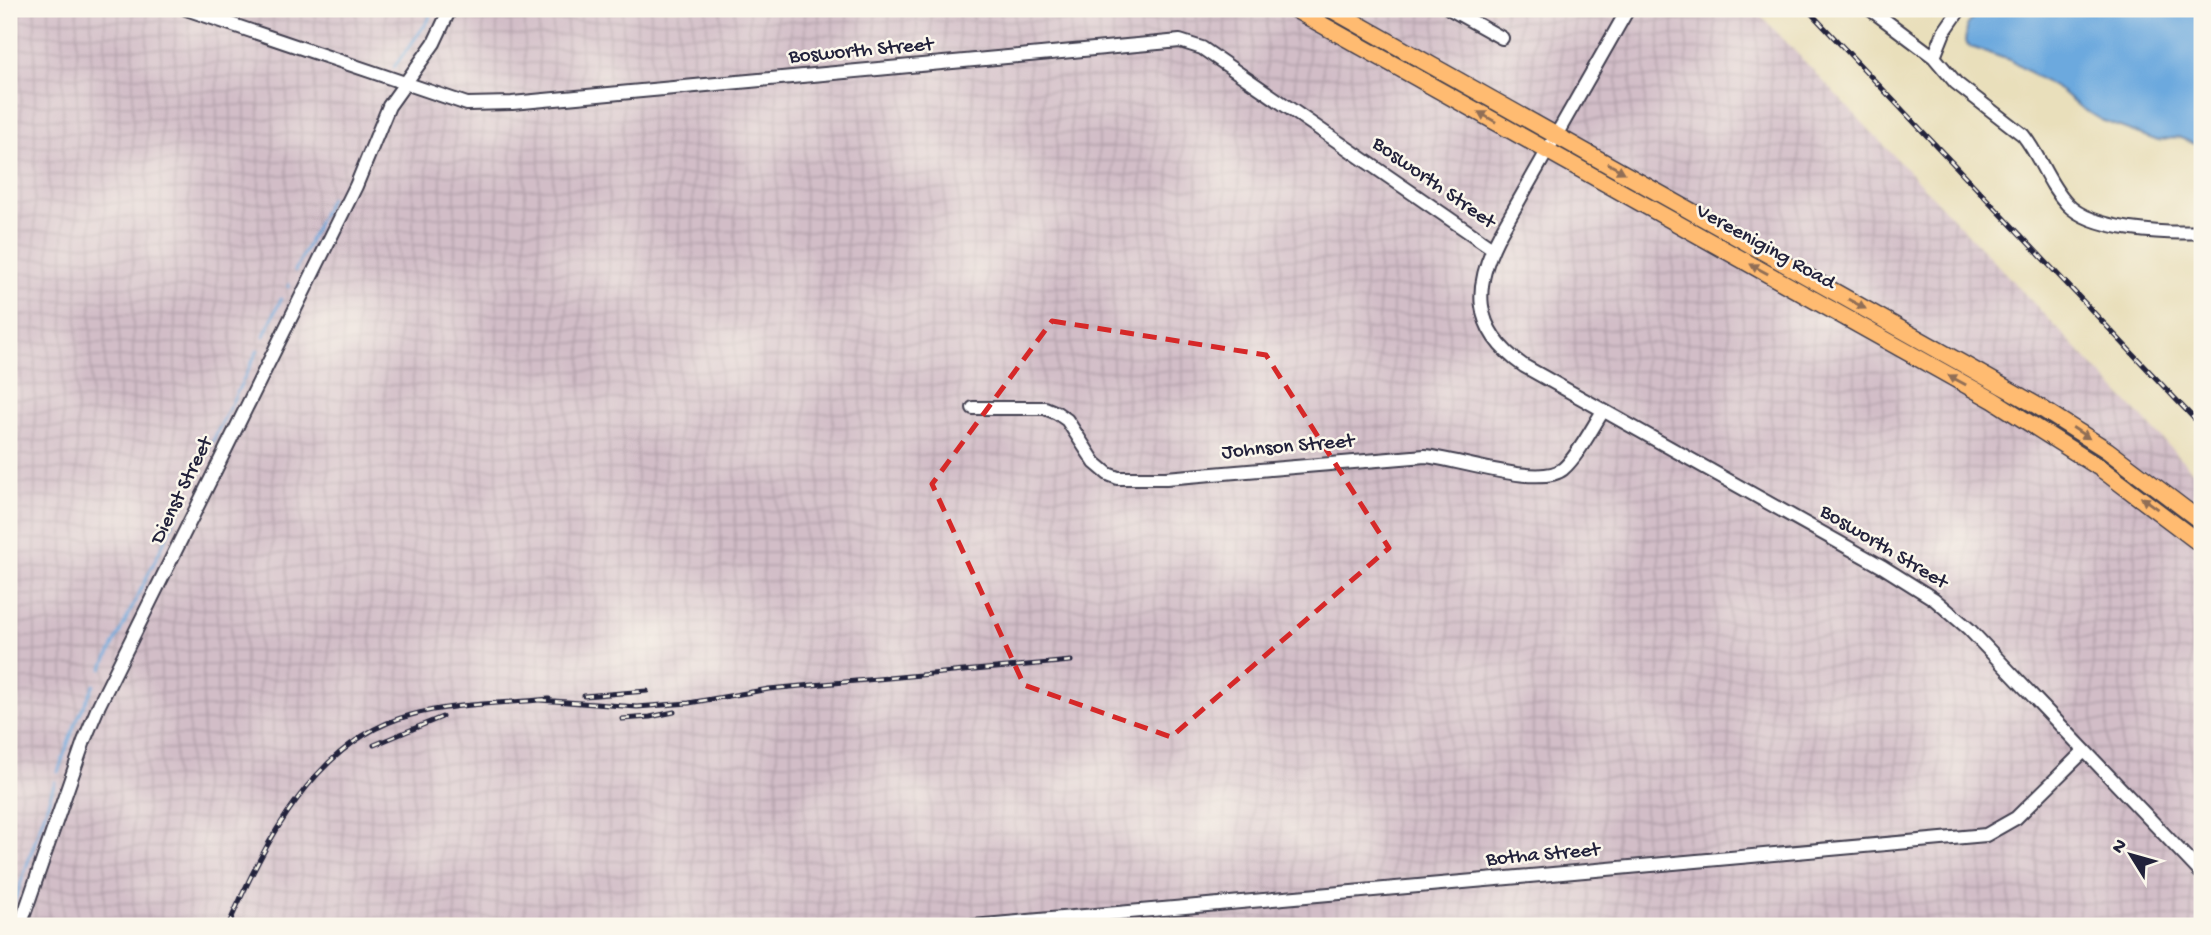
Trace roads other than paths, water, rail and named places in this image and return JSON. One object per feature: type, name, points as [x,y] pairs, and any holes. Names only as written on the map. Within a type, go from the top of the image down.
[{"type":"main road","name":"Vereeniging Road","points":[[1294,9],[2046,431],[2132,491],[2202,545]]},
{"type":"main road","name":"Vereeniging Road","points":[[1331,9],[2036,405],[2107,450],[2202,522]]},
{"type":"street","name":"Bosworth Street","points":[[186,9],[467,104],[512,103],[1180,41],[1202,48],[1492,248]]},
{"type":"street","name":"Dienst Street","points":[[20,926],[99,705],[356,186],[389,106],[434,43],[450,9]]},
{"type":"street","points":[[1450,9],[1502,38]]},
{"type":"street","name":"Bosworth Street","points":[[1628,9],[1492,248],[1481,281],[1481,294],[1488,327],[1494,338],[1511,358],[1916,586],[1969,629],[2202,874]]},
{"type":"street","points":[[1870,9],[1934,57],[1956,83],[2023,135],[2055,188],[2076,212],[2153,233],[2202,232]]},
{"type":"street","points":[[1934,57],[1944,32],[1960,9]]},
{"type":"street","name":"Johnson Street","points":[[972,408],[1045,408],[1057,412],[1067,420],[1095,463],[1108,474],[1118,478],[1166,478],[1426,456],[1531,476],[1546,476],[1556,473],[1569,463],[1603,411]]},
{"type":"street","name":"Botha Street","points":[[973,926],[1986,835],[2016,818],[2084,751]]},
{"type":"water","points":[[1979,9],[2202,9],[2202,143],[2195,144],[2178,137],[2158,141],[2101,120],[2062,92],[2009,60],[1971,47],[1965,42],[1967,26]]},
{"type":"waterway","points":[[394,67],[428,21],[433,9]]},
{"type":"waterway","points":[[295,271],[330,198]]},
{"type":"waterway","points":[[264,336],[281,299]]},
{"type":"waterway","points":[[194,479],[258,350]]},
{"type":"waterway","points":[[102,669],[188,493]]},
{"type":"waterway","points":[[58,772],[75,724],[94,685]]},
{"type":"waterway","points":[[9,918],[55,782]]},
{"type":"railway","points":[[1807,9],[2202,427]]},
{"type":"railway","points":[[539,700],[637,707],[689,703],[769,689],[1071,661]]},
{"type":"railway","points":[[584,696],[647,691]]},
{"type":"railway","points":[[228,926],[258,862],[297,799],[321,771],[347,747],[377,728],[411,715],[462,706],[549,699]]},
{"type":"railway","points":[[622,719],[674,712]]},
{"type":"railway","points":[[374,745],[442,717]]}]
